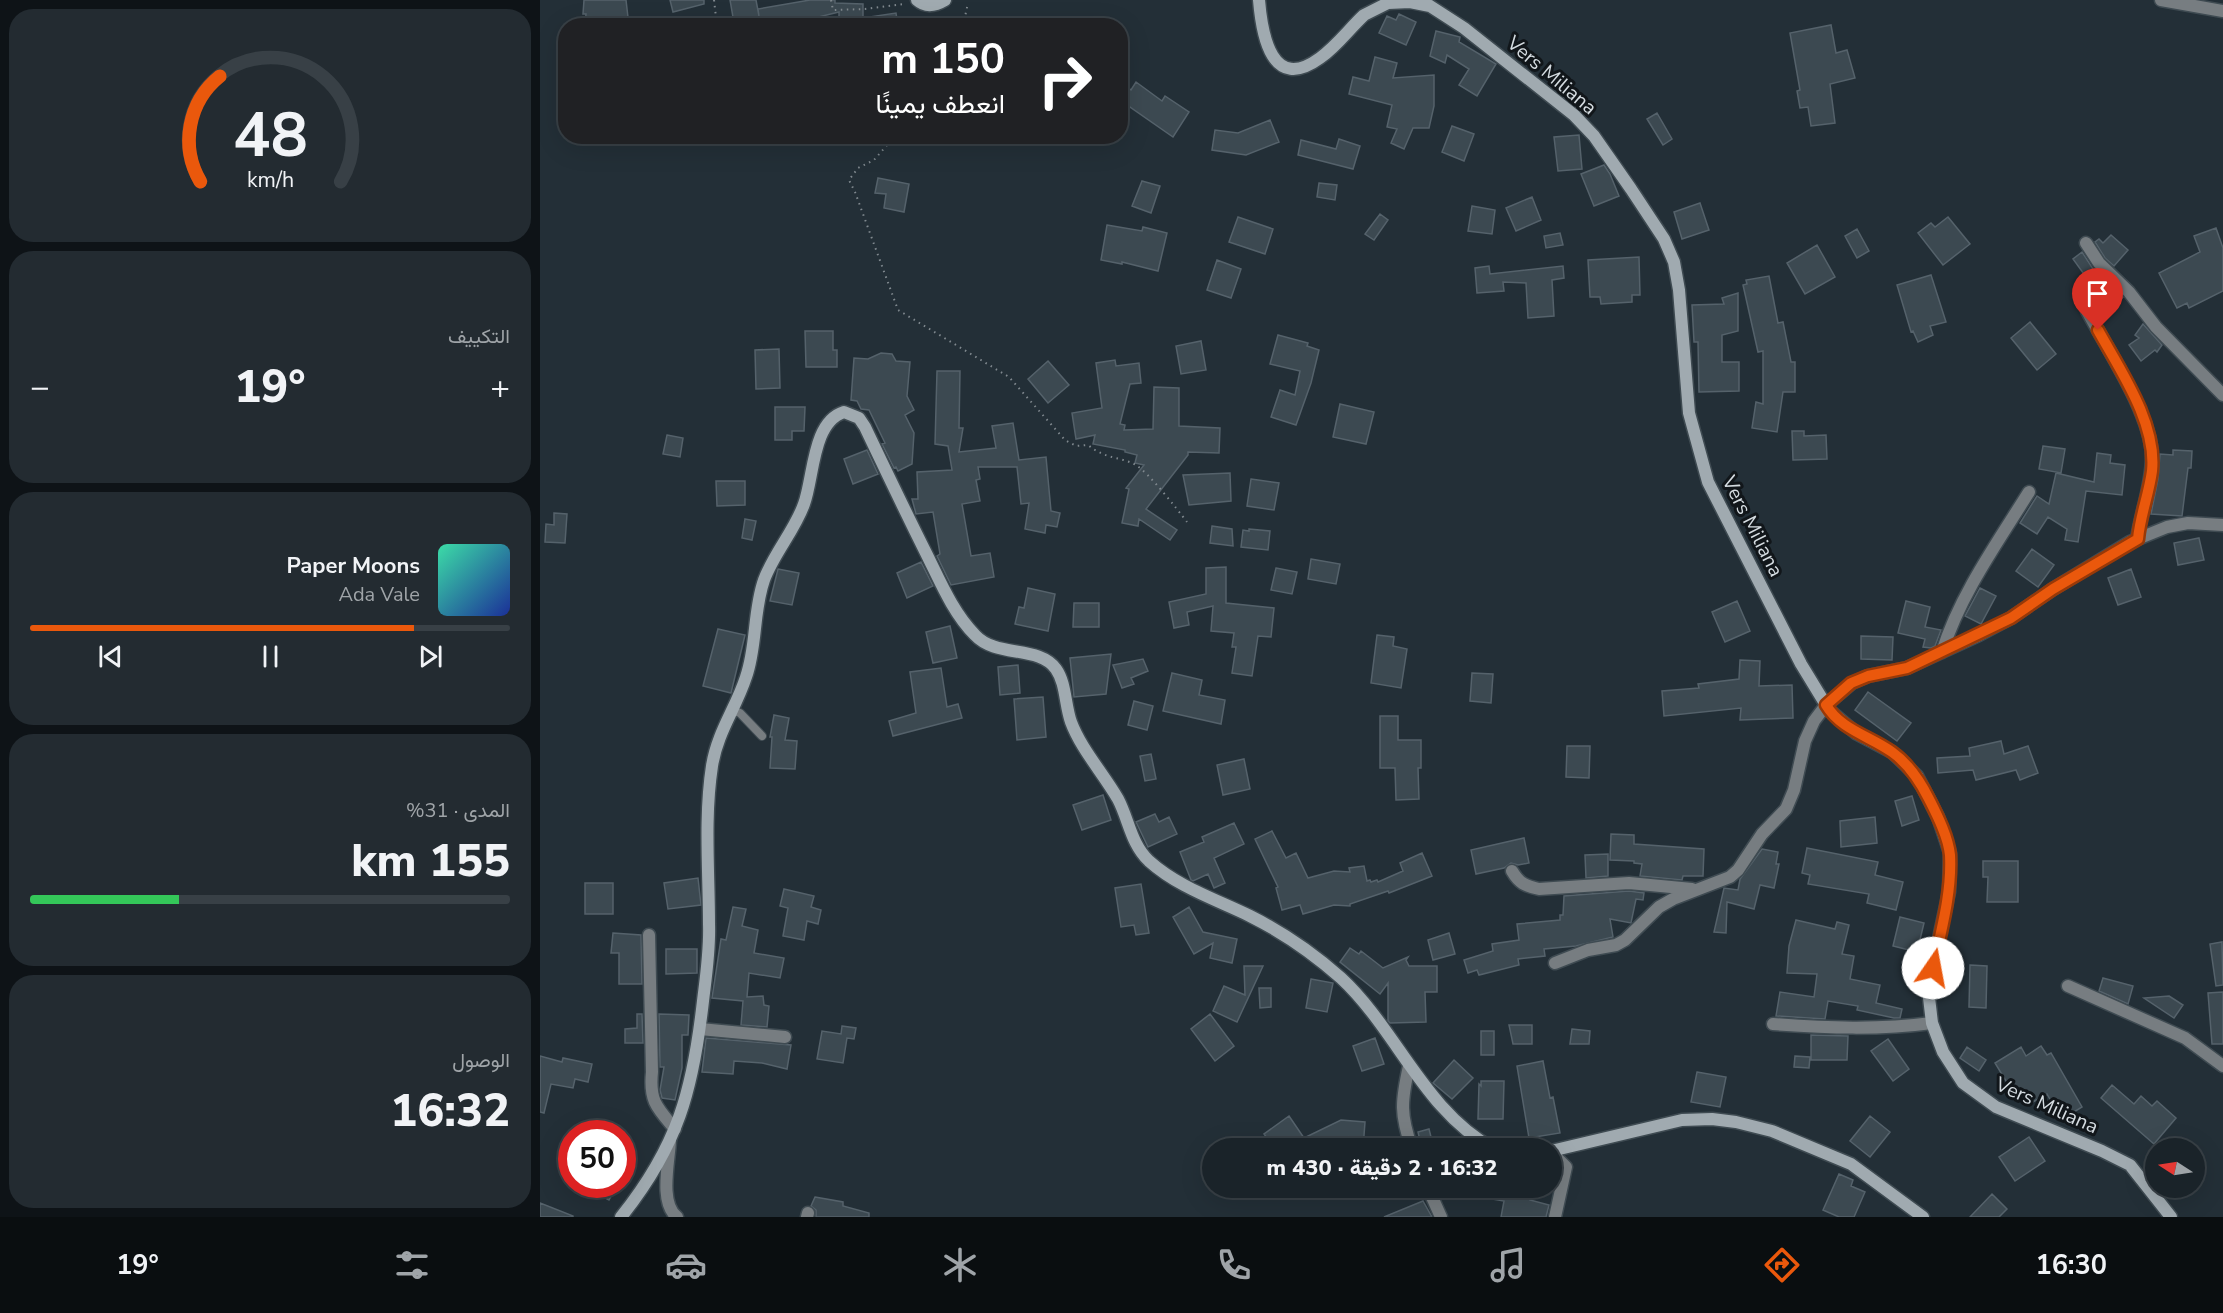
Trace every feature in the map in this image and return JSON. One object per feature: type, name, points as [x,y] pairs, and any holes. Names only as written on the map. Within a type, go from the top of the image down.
[{"type":"main road","points":[[918,1],[933,6],[945,0]]},
{"type":"main road","name":"Vers Miliana","points":[[1259,0],[1271,56],[1282,65],[1295,69],[1304,67],[1322,57],[1356,22],[1372,10],[1388,3],[1410,2],[1430,6],[1464,28],[1574,115],[1594,136],[1664,239],[1671,255],[1679,290],[1689,413],[1708,482],[1801,664],[1829,710],[1856,733],[1892,752],[1917,776],[1938,817],[1950,853],[1949,892],[1928,989],[1932,1023],[1943,1052],[1963,1083],[1996,1107],[2102,1150],[2130,1165],[2170,1217]]},
{"type":"main road","points":[[621,1217],[653,1173],[670,1141],[683,1110],[692,1079],[700,1029],[710,928],[709,795],[712,763],[721,732],[746,680],[751,663],[756,615],[765,578],[804,503],[817,447],[823,433],[830,420],[844,412],[859,418],[865,427],[937,576],[961,619],[985,644],[1035,656],[1048,661],[1056,668],[1071,722],[1119,802],[1131,835],[1141,853],[1167,875],[1192,890],[1251,917],[1297,944],[1320,961],[1359,997],[1424,1086],[1476,1138]]},
{"type":"main road","points":[[1562,1149],[1682,1120],[1712,1119],[1736,1122],[1772,1131],[1851,1164],[1923,1217]]},
{"type":"street","points":[[2161,0],[2223,11]]},
{"type":"street","points":[[2086,243],[2099,263],[2129,292],[2156,327],[2223,395]]},
{"type":"street","points":[[2087,311],[2129,387],[2148,431],[2152,454],[2151,472],[2138,539]]},
{"type":"street","points":[[1942,652],[1961,606],[2029,492]]},
{"type":"street","points":[[1555,963],[1588,950],[1616,945],[1625,940],[1659,907],[1673,899],[1730,878],[1762,834],[1786,809],[1794,790],[1805,741],[1814,721],[1826,705],[1851,683],[1868,676],[1907,668],[2011,618],[2053,589],[2138,539],[2167,527],[2188,523],[2223,525]]},
{"type":"street","points":[[1512,870],[1518,880],[1527,887],[1539,889],[1629,883],[1697,890]]},
{"type":"street","points":[[649,935],[652,1072],[650,1089],[656,1107],[675,1129]]},
{"type":"street","points":[[2068,986],[2185,1038],[2221,1061]]},
{"type":"street","points":[[1773,1024],[1841,1029],[1901,1027],[1932,1023]]},
{"type":"street","points":[[700,1029],[784,1037]]},
{"type":"street","points":[[1408,1138],[1401,1108],[1409,1066]]},
{"type":"street","points":[[670,1141],[667,1201],[671,1212],[677,1217]]},
{"type":"street","points":[[1562,1163],[1566,1167],[1562,1185]]},
{"type":"street","points":[[1432,1198],[1441,1217]]},
{"type":"street","points":[[1555,1217],[1559,1198]]},
{"type":"lane","points":[[731,710],[740,713],[762,736]]},
{"type":"path","points":[[714,0],[716,18]]},
{"type":"path","points":[[831,0],[833,10],[865,9],[918,1]]},
{"type":"path","points":[[965,18],[968,3]]},
{"type":"path","points":[[888,144],[874,160],[858,168],[849,180],[898,310],[1009,377],[1065,440],[1076,446],[1088,445],[1101,454],[1137,465],[1172,502],[1187,522]]},
{"type":"building","points":[[584,0],[626,0],[628,18],[586,18],[586,14],[583,14]]},
{"type":"building","points":[[670,0],[704,0],[704,4],[673,12]]},
{"type":"building","points":[[730,0],[756,0],[759,16],[758,9],[810,0],[835,0],[835,3],[863,4],[863,18],[839,18],[839,12],[814,18],[733,18]]},
{"type":"building","points":[[896,13],[897,18],[863,18]]},
{"type":"building","points":[[1399,14],[1416,22],[1406,45],[1379,33],[1387,16],[1396,20]]},
{"type":"building","points":[[1831,25],[1836,53],[1847,50],[1855,78],[1830,84],[1835,123],[1811,126],[1808,107],[1800,108],[1797,91],[1800,90],[1790,33]]},
{"type":"building","points":[[1436,31],[1460,37],[1459,42],[1496,64],[1477,96],[1459,85],[1469,69],[1447,55],[1445,63],[1430,56]]},
{"type":"building","points":[[1375,57],[1397,63],[1393,78],[1434,75],[1434,106],[1429,128],[1413,128],[1404,149],[1391,143],[1397,129],[1387,127],[1392,105],[1349,94],[1353,77],[1369,81]]},
{"type":"building","points":[[1136,82],[1162,101],[1165,96],[1189,112],[1173,137],[1128,106],[1128,88],[1131,90]]},
{"type":"building","points":[[1657,113],[1672,139],[1663,145],[1647,119]]},
{"type":"building","points":[[1270,120],[1279,142],[1246,155],[1212,150],[1215,130],[1238,133]]},
{"type":"building","points":[[1452,126],[1474,134],[1464,161],[1442,152]]},
{"type":"building","points":[[1579,135],[1582,169],[1558,171],[1554,137]]},
{"type":"building","points":[[1339,139],[1360,146],[1353,169],[1298,155],[1301,140],[1336,149]]},
{"type":"building","points":[[1604,165],[1619,196],[1594,206],[1581,174]]},
{"type":"building","points":[[878,178],[909,184],[904,212],[884,208],[886,194],[875,193]]},
{"type":"building","points":[[1142,181],[1160,186],[1151,213],[1132,206]]},
{"type":"building","points":[[1319,183],[1337,185],[1335,200],[1317,197]]},
{"type":"building","points":[[1532,197],[1541,220],[1516,231],[1506,208]]},
{"type":"building","points":[[1700,203],[1709,230],[1682,239],[1674,212]]},
{"type":"building","points":[[1472,206],[1495,210],[1492,234],[1468,231]]},
{"type":"building","points":[[1380,214],[1388,220],[1374,240],[1365,234]]},
{"type":"building","points":[[1238,217],[1273,229],[1265,254],[1229,242]]},
{"type":"building","points":[[1948,217],[1970,244],[1943,265],[1918,233],[1931,223],[1935,227]]},
{"type":"building","points":[[1107,225],[1142,231],[1143,227],[1167,233],[1158,271],[1122,262],[1122,264],[1101,260]]},
{"type":"building","points":[[2216,228],[2223,248],[2223,291],[2189,308],[2187,303],[2177,308],[2159,273],[2200,252],[2194,236]]},
{"type":"building","points":[[1857,229],[1869,251],[1857,258],[1845,236]]},
{"type":"building","points":[[1560,233],[1563,245],[1546,248],[1544,236]]},
{"type":"building","points":[[2111,235],[2128,250],[2114,266],[2105,258],[2095,242],[2099,239],[2103,243]]},
{"type":"building","points":[[1817,245],[1835,277],[1805,294],[1787,263]]},
{"type":"building","points":[[2082,252],[2093,269],[2123,297],[2108,313],[2081,287],[2089,281],[2073,259]]},
{"type":"building","points":[[1639,257],[1640,295],[1632,295],[1632,302],[1601,304],[1600,297],[1590,297],[1588,260]]},
{"type":"building","points":[[1217,260],[1241,269],[1231,298],[1207,290]]},
{"type":"building","points":[[1489,266],[1490,274],[1563,266],[1564,278],[1552,280],[1554,316],[1528,318],[1526,283],[1503,282],[1504,291],[1477,293],[1475,268]]},
{"type":"building","points":[[1931,275],[1946,322],[1930,326],[1933,335],[1918,342],[1913,331],[1911,332],[1897,285]]},
{"type":"building","points":[[1769,276],[1778,323],[1783,322],[1791,362],[1795,362],[1795,392],[1783,392],[1777,432],[1752,428],[1756,402],[1763,404],[1763,351],[1758,352],[1743,285],[1747,284],[1746,280]]},
{"type":"building","points":[[1738,293],[1738,331],[1722,335],[1722,362],[1739,362],[1739,391],[1699,392],[1698,342],[1694,342],[1692,305],[1724,304],[1722,298]]},
{"type":"building","points":[[2030,322],[2056,354],[2037,370],[2011,338]]},
{"type":"building","points":[[2143,324],[2162,345],[2157,352],[2155,350],[2141,361],[2129,345],[2139,338],[2135,335]]},
{"type":"building","points":[[805,331],[833,331],[833,350],[837,350],[837,367],[806,367]]},
{"type":"building","points":[[1278,335],[1308,343],[1307,346],[1319,350],[1311,383],[1296,425],[1271,417],[1280,390],[1295,395],[1300,371],[1270,364]]},
{"type":"building","points":[[1201,341],[1206,370],[1181,374],[1176,346]]},
{"type":"building","points":[[779,349],[780,388],[756,389],[755,350]]},
{"type":"building","points":[[881,353],[892,354],[896,361],[910,362],[907,396],[914,410],[905,415],[914,433],[912,464],[898,471],[896,467],[894,468],[882,444],[885,443],[869,410],[861,409],[857,401],[851,400],[854,358],[868,359]]},
{"type":"building","points":[[1115,360],[1116,366],[1139,363],[1141,383],[1130,384],[1120,424],[1125,425],[1124,430],[1153,429],[1154,387],[1179,388],[1179,426],[1220,428],[1219,453],[1188,452],[1146,509],[1177,530],[1170,540],[1139,519],[1138,526],[1122,523],[1129,489],[1126,488],[1144,465],[1135,463],[1137,455],[1125,452],[1125,450],[1093,444],[1095,435],[1076,439],[1072,413],[1102,408],[1096,363]]},
{"type":"building","points":[[1048,361],[1069,385],[1048,403],[1028,379]]},
{"type":"building","points":[[937,371],[960,371],[959,428],[963,428],[959,452],[996,448],[992,426],[1013,423],[1019,460],[1046,457],[1051,511],[1060,513],[1057,527],[1046,525],[1045,533],[1025,529],[1029,503],[1021,504],[1017,467],[978,467],[980,479],[976,480],[980,501],[962,504],[971,556],[990,553],[994,577],[951,585],[937,556],[940,554],[933,512],[916,514],[912,499],[918,499],[917,472],[952,470],[948,446],[935,444]]},
{"type":"building","points":[[1340,404],[1374,412],[1366,444],[1333,437]]},
{"type":"building","points":[[775,407],[805,407],[804,431],[792,431],[792,440],[775,440]]},
{"type":"building","points":[[1792,431],[1804,431],[1804,436],[1826,435],[1827,459],[1793,460]]},
{"type":"building","points":[[667,435],[683,438],[680,457],[663,454]]},
{"type":"building","points":[[2043,446],[2065,449],[2061,473],[2039,469]]},
{"type":"building","points":[[867,450],[878,474],[853,484],[844,459]]},
{"type":"building","points":[[2173,450],[2192,451],[2182,516],[2151,514],[2160,454],[2173,455]]},
{"type":"building","points":[[2097,453],[2111,455],[2110,463],[2125,465],[2122,495],[2086,491],[2078,542],[2065,540],[2067,529],[2048,517],[2037,534],[2020,523],[2037,496],[2049,504],[2056,473],[2094,482]]},
{"type":"building","points":[[1230,473],[1231,501],[1189,505],[1183,475]]},
{"type":"building","points":[[1251,479],[1279,483],[1274,510],[1247,506]]},
{"type":"building","points":[[716,481],[745,481],[745,505],[717,506]]},
{"type":"building","points":[[554,513],[567,514],[565,543],[545,542],[546,524],[554,525]]},
{"type":"building","points":[[745,519],[756,521],[752,540],[742,538]]},
{"type":"building","points":[[1212,526],[1232,529],[1233,546],[1210,543]]},
{"type":"building","points":[[1249,529],[1270,531],[1268,550],[1241,547],[1243,530],[1249,531]]},
{"type":"building","points":[[2199,538],[2204,560],[2178,565],[2174,543]]},
{"type":"building","points":[[2032,549],[2054,565],[2038,587],[2016,571]]},
{"type":"building","points":[[1311,559],[1340,564],[1336,584],[1308,579]]},
{"type":"building","points":[[921,562],[933,586],[907,598],[897,573]]},
{"type":"building","points":[[1226,567],[1226,603],[1274,608],[1271,637],[1258,636],[1252,676],[1232,673],[1236,647],[1232,647],[1234,633],[1211,631],[1213,606],[1187,612],[1189,625],[1174,628],[1169,602],[1206,594],[1206,568]]},
{"type":"building","points":[[1276,568],[1297,572],[1292,594],[1271,590]]},
{"type":"building","points":[[778,569],[799,573],[792,605],[770,601]]},
{"type":"building","points":[[2131,569],[2141,597],[2118,605],[2108,578]]},
{"type":"building","points":[[1028,588],[1055,594],[1048,631],[1015,624],[1019,607],[1024,608]]},
{"type":"building","points":[[1980,588],[1996,596],[1981,624],[1965,616]]},
{"type":"building","points":[[1737,601],[1750,631],[1725,642],[1712,612]]},
{"type":"building","points":[[1906,601],[1930,607],[1925,627],[1941,630],[1935,646],[1923,647],[1925,639],[1898,633]]},
{"type":"building","points":[[1074,603],[1099,603],[1099,627],[1073,627]]},
{"type":"building","points":[[950,626],[957,658],[933,663],[926,632]]},
{"type":"building","points":[[718,629],[745,635],[731,693],[703,686]]},
{"type":"building","points":[[1377,635],[1394,637],[1393,646],[1407,649],[1401,688],[1371,683]]},
{"type":"building","points":[[1861,636],[1893,637],[1892,660],[1861,659]]},
{"type":"building","points":[[1111,654],[1106,694],[1074,697],[1070,658]]},
{"type":"building","points":[[1143,659],[1148,671],[1131,678],[1134,684],[1122,688],[1113,665]]},
{"type":"building","points":[[1740,660],[1760,661],[1759,686],[1792,685],[1793,718],[1740,720],[1741,708],[1664,716],[1662,691],[1699,688],[1698,684],[1739,679]]},
{"type":"building","points":[[1018,665],[1020,693],[1000,695],[998,667]]},
{"type":"building","points":[[941,668],[947,707],[958,704],[962,718],[893,736],[889,721],[916,713],[910,672]]},
{"type":"building","points":[[1172,673],[1202,680],[1199,695],[1225,700],[1221,724],[1163,711]]},
{"type":"building","points":[[1472,673],[1493,674],[1491,703],[1470,701]]},
{"type":"building","points":[[1868,692],[1911,723],[1897,741],[1855,710]]},
{"type":"building","points":[[1043,697],[1046,737],[1017,740],[1014,699]]},
{"type":"building","points":[[1134,701],[1153,706],[1147,730],[1128,725]]},
{"type":"building","points":[[774,715],[789,718],[785,740],[797,741],[795,769],[770,768],[772,737],[770,737]]},
{"type":"building","points":[[1380,716],[1398,716],[1398,740],[1421,740],[1421,768],[1418,768],[1419,799],[1396,800],[1395,768],[1380,768]]},
{"type":"building","points":[[2001,741],[2004,754],[2028,746],[2038,773],[2020,780],[2016,770],[1976,780],[1973,770],[1938,773],[1937,758],[1970,756],[1969,748]]},
{"type":"building","points":[[1567,746],[1590,746],[1589,778],[1566,777]]},
{"type":"building","points":[[1151,754],[1156,779],[1145,781],[1140,756]]},
{"type":"building","points":[[1244,759],[1250,789],[1223,795],[1217,765]]},
{"type":"building","points":[[1103,795],[1111,820],[1082,830],[1073,805]]},
{"type":"building","points":[[1912,796],[1919,820],[1902,826],[1895,801]]},
{"type":"building","points":[[1155,814],[1159,822],[1169,817],[1177,834],[1148,847],[1136,822]]},
{"type":"building","points":[[1875,817],[1877,843],[1841,847],[1840,821]]},
{"type":"building","points":[[1234,823],[1244,844],[1214,858],[1225,883],[1214,888],[1208,874],[1191,880],[1180,852],[1204,842],[1202,837]]},
{"type":"building","points":[[1272,831],[1286,858],[1296,853],[1308,878],[1334,871],[1350,872],[1349,868],[1364,866],[1367,881],[1377,880],[1378,882],[1403,871],[1400,863],[1422,853],[1432,876],[1389,893],[1388,891],[1350,904],[1350,906],[1334,905],[1303,914],[1300,905],[1282,910],[1276,888],[1278,887],[1255,839]]},
{"type":"building","points":[[1611,834],[1634,835],[1634,844],[1704,849],[1703,876],[1683,876],[1682,880],[1640,876],[1642,864],[1634,863],[1634,861],[1610,860]]},
{"type":"building","points":[[1524,838],[1529,863],[1518,865],[1511,863],[1504,868],[1476,874],[1471,850]]},
{"type":"building","points":[[1807,848],[1878,862],[1875,875],[1903,882],[1896,910],[1867,903],[1869,894],[1808,884],[1810,875],[1802,873]]},
{"type":"building","points":[[1762,849],[1778,852],[1776,864],[1779,864],[1774,888],[1760,885],[1754,909],[1727,902],[1726,933],[1714,932],[1724,888],[1738,890],[1740,879]]},
{"type":"building","points":[[1608,854],[1608,876],[1586,878],[1585,855]]},
{"type":"building","points":[[1983,861],[2018,861],[2018,902],[1987,902],[1988,877],[1983,877]]},
{"type":"building","points":[[698,878],[701,905],[668,909],[664,883]]},
{"type":"building","points":[[585,883],[613,883],[613,914],[585,914]]},
{"type":"building","points":[[1141,884],[1149,933],[1136,935],[1134,925],[1121,927],[1115,888]]},
{"type":"building","points":[[784,889],[814,896],[811,907],[821,910],[818,924],[807,921],[804,940],[783,936],[788,908],[780,906]]},
{"type":"building","points":[[1629,891],[1644,893],[1643,900],[1636,899],[1631,923],[1610,919],[1613,937],[1576,946],[1544,949],[1545,956],[1518,959],[1519,965],[1479,975],[1477,970],[1468,973],[1464,960],[1493,951],[1492,944],[1519,940],[1517,924],[1560,920],[1560,915],[1563,915],[1564,896]]},
{"type":"building","points":[[733,907],[746,909],[742,926],[758,930],[754,953],[784,958],[780,978],[749,973],[747,997],[763,996],[764,1005],[769,1006],[767,1027],[741,1025],[743,1001],[712,998],[721,939],[726,940]]},
{"type":"building","points":[[1189,907],[1203,932],[1237,939],[1232,963],[1210,958],[1213,943],[1194,954],[1173,917]]},
{"type":"building","points":[[1900,917],[1924,923],[1917,952],[1893,946]]},
{"type":"building","points":[[1796,920],[1835,929],[1837,922],[1849,925],[1842,954],[1854,956],[1850,979],[1880,985],[1876,1003],[1902,1009],[1900,1018],[1857,1010],[1858,1006],[1828,1001],[1825,1019],[1776,1016],[1780,992],[1814,997],[1817,974],[1787,973],[1789,946]]},
{"type":"building","points":[[613,933],[641,935],[642,984],[619,984],[619,953],[611,953]]},
{"type":"building","points":[[1449,933],[1455,954],[1433,960],[1428,940]]},
{"type":"building","points":[[2222,942],[2223,985],[2216,986],[2210,944]]},
{"type":"building","points":[[1350,948],[1359,954],[1361,951],[1383,968],[1408,957],[1406,960],[1409,966],[1437,966],[1437,992],[1425,992],[1426,1022],[1390,1023],[1388,1021],[1388,983],[1380,994],[1340,962]]},
{"type":"building","points":[[666,949],[697,949],[697,973],[666,974]]},
{"type":"building","points":[[1970,965],[1987,966],[1986,1008],[1969,1007]]},
{"type":"building","points":[[1244,966],[1263,966],[1237,1022],[1213,1011],[1224,986],[1245,995]]},
{"type":"building","points":[[2103,978],[2133,986],[2128,1004],[2099,991]]},
{"type":"building","points":[[1311,979],[1333,983],[1327,1012],[1306,1008]]},
{"type":"building","points":[[1259,988],[1271,988],[1271,1007],[1260,1008]]},
{"type":"building","points":[[2223,992],[2223,1044],[2212,1044],[2208,993]]},
{"type":"building","points":[[2169,996],[2183,1005],[2174,1018],[2144,998]]},
{"type":"building","points":[[637,1014],[642,1014],[643,1043],[625,1043],[625,1029],[637,1028]]},
{"type":"building","points":[[659,1014],[689,1015],[688,1035],[682,1035],[682,1068],[675,1100],[662,1098],[660,1090],[664,1067],[660,1067]]},
{"type":"building","points":[[1210,1014],[1234,1046],[1215,1061],[1191,1029]]},
{"type":"building","points":[[1509,1025],[1532,1025],[1532,1044],[1513,1044]]},
{"type":"building","points":[[842,1026],[856,1028],[854,1039],[847,1038],[843,1063],[817,1059],[822,1031],[841,1034]]},
{"type":"building","points":[[1572,1029],[1590,1031],[1589,1044],[1570,1044]]},
{"type":"building","points":[[1481,1031],[1494,1031],[1494,1055],[1481,1055]]},
{"type":"building","points":[[1811,1035],[1848,1036],[1847,1060],[1811,1060]]},
{"type":"building","points":[[706,1038],[791,1045],[787,1069],[762,1063],[734,1061],[733,1074],[702,1072]]},
{"type":"building","points":[[1375,1038],[1384,1064],[1362,1071],[1353,1046]]},
{"type":"building","points":[[1888,1039],[1909,1069],[1893,1081],[1871,1051]]},
{"type":"building","points":[[2041,1046],[2047,1055],[2051,1053],[2082,1107],[2066,1117],[2061,1109],[2057,1112],[2047,1094],[2033,1102],[2029,1094],[2018,1101],[1995,1063],[2021,1047],[2026,1056]]},
{"type":"building","points":[[1967,1047],[1986,1060],[1979,1071],[1960,1058]]},
{"type":"building","points":[[540,1056],[562,1062],[563,1058],[592,1064],[588,1082],[575,1079],[573,1088],[551,1084],[544,1113],[540,1112]]},
{"type":"building","points":[[1795,1056],[1810,1057],[1809,1068],[1794,1067]]},
{"type":"building","points":[[1454,1060],[1473,1078],[1452,1099],[1433,1083]]},
{"type":"building","points":[[1543,1061],[1560,1133],[1529,1138],[1517,1066]]},
{"type":"building","points":[[1697,1072],[1726,1077],[1720,1107],[1691,1102]]},
{"type":"building","points":[[1481,1081],[1504,1081],[1503,1119],[1478,1119]]},
{"type":"building","points":[[2112,1085],[2134,1104],[2141,1096],[2152,1106],[2157,1101],[2176,1118],[2159,1138],[2147,1138],[2101,1098]]},
{"type":"building","points":[[1289,1116],[1304,1138],[1267,1138],[1264,1134]]},
{"type":"building","points":[[1870,1116],[1890,1132],[1870,1157],[1850,1141]]},
{"type":"building","points":[[1341,1120],[1365,1122],[1364,1138],[1304,1138]]},
{"type":"building","points":[[1429,1129],[1431,1138],[1419,1138],[1418,1132]]},
{"type":"building","points":[[2029,1137],[2045,1161],[2015,1181],[1999,1157]]},
{"type":"building","points":[[1839,1174],[1853,1180],[1851,1186],[1865,1192],[1854,1217],[1839,1217],[1823,1210]]},
{"type":"building","points":[[1992,1194],[2007,1209],[1999,1217],[1970,1217]]},
{"type":"building","points":[[815,1197],[843,1202],[843,1206],[869,1213],[869,1217],[816,1217],[816,1210],[811,1206]]},
{"type":"building","points":[[1487,1198],[1530,1198],[1530,1200],[1549,1205],[1546,1217],[1501,1217],[1504,1201]]},
{"type":"building","points":[[1423,1201],[1432,1217],[1384,1217]]},
{"type":"building","points":[[540,1203],[573,1216],[573,1217],[540,1217]]},
{"type":"route","points":[[1933,968],[1949,892],[1950,853],[1938,817],[1917,776],[1892,752],[1856,733],[1826,705],[1851,683],[1868,676],[1907,668],[2011,618],[2053,589],[2138,539],[2139,524],[2151,472],[2152,454],[2148,431],[2129,387],[2098,330]]}]
